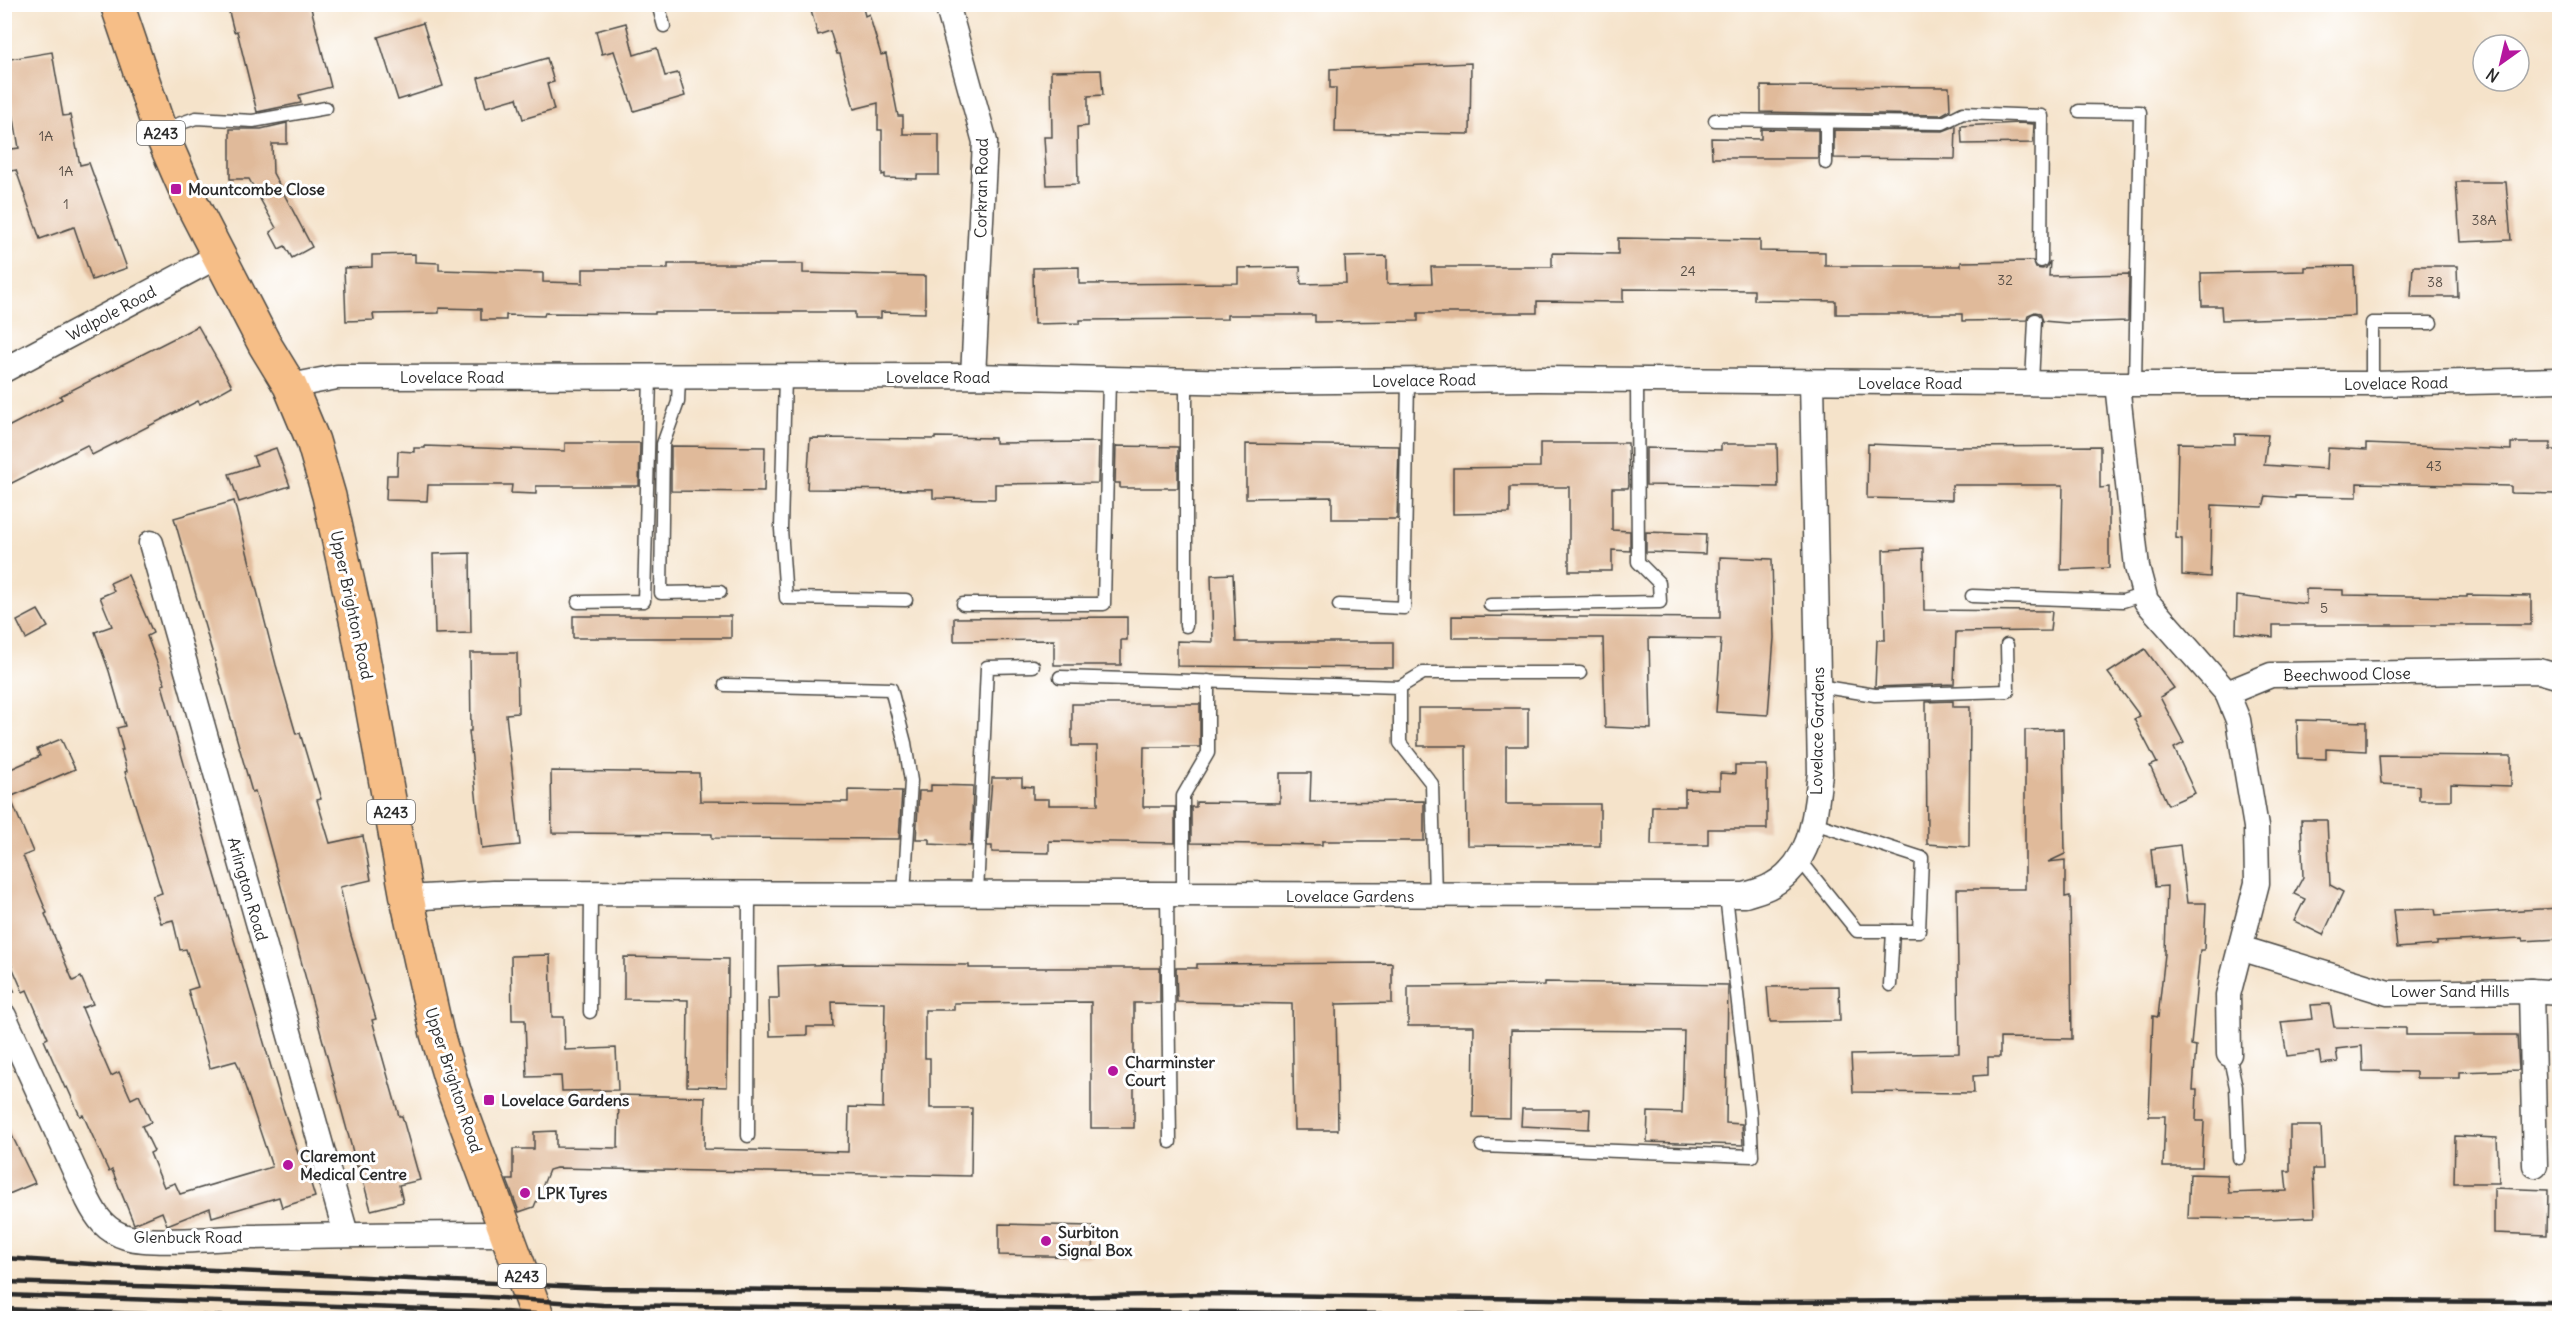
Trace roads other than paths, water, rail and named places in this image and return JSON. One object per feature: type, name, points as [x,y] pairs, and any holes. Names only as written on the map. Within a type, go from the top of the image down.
[{"type":"main road","name":"Upper Brighton Road","points":[[117,4],[160,131],[218,256],[265,345],[290,386],[313,441],[329,496],[357,624],[407,898],[437,1034],[454,1091],[507,1234]]},
{"type":"main road","name":"A243","points":[[507,1234],[538,1318]]},
{"type":"street","name":"Corkran Road","points":[[947,4],[985,142],[973,376]]},
{"type":"street","name":"Walpole Road","points":[[4,370],[218,256]]},
{"type":"street","name":"Lovelace Road","points":[[290,386],[337,377],[973,376],[1186,380],[2126,384],[2372,384],[2559,380]]},
{"type":"street","name":"Lovelace Gardens","points":[[407,898],[493,893],[1745,895],[1773,885],[1800,860],[1814,823],[1820,773],[1812,382]]},
{"type":"street","points":[[2126,384],[2137,567],[2146,601],[2227,693],[2238,720],[2256,827],[2258,883],[2228,994],[2229,1054]]},
{"type":"street","name":"Arlington Road","points":[[151,543],[346,1234]]},
{"type":"street","name":"Beechwood Close","points":[[2227,693],[2271,675],[2539,671],[2559,677]]},
{"type":"street","name":"Lower Sand Hills","points":[[2240,948],[2388,993],[2531,991],[2559,993]]},
{"type":"street","points":[[2531,991],[2535,1165]]},
{"type":"street","name":"Glenbuck Road","points":[[11,1009],[88,1200],[99,1220],[112,1232],[128,1238],[160,1240],[346,1234],[507,1234]]},
{"type":"lane","points":[[658,4],[664,26]]},
{"type":"lane","points":[[160,131],[196,118],[253,121],[326,108]]},
{"type":"lane","points":[[2079,111],[2140,112],[2126,384]]},
{"type":"lane","points":[[1715,120],[1943,123],[1963,113],[2042,116],[2041,261]]},
{"type":"lane","points":[[1826,122],[1826,163]]},
{"type":"lane","points":[[2032,383],[2035,320]]},
{"type":"lane","points":[[2372,384],[2372,323],[2431,323]]},
{"type":"lane","points":[[578,602],[644,601],[650,377]]},
{"type":"lane","points":[[679,377],[678,402],[663,444],[661,593],[720,592]]},
{"type":"lane","points":[[785,377],[781,528],[786,597],[906,600]]},
{"type":"lane","points":[[963,604],[1104,604],[1109,379]]},
{"type":"lane","points":[[1186,380],[1186,626]]},
{"type":"lane","points":[[1339,605],[1404,608],[1408,380]]},
{"type":"lane","points":[[1490,605],[1660,602],[1659,583],[1638,562],[1637,381]]},
{"type":"lane","points":[[1972,596],[2123,601],[2144,594]]},
{"type":"lane","points":[[1818,686],[1875,695],[2008,691],[2007,645]]},
{"type":"lane","points":[[977,894],[987,667],[1033,666]]},
{"type":"lane","points":[[1060,677],[1400,687],[1423,673],[1580,673]]},
{"type":"lane","points":[[1170,1142],[1175,895],[1183,796],[1208,753],[1208,681]]},
{"type":"lane","points":[[725,685],[891,688],[912,781],[904,894]]},
{"type":"lane","points":[[1400,687],[1400,743],[1432,784],[1435,896]]},
{"type":"lane","points":[[1800,860],[1857,931],[1919,931],[1922,858],[1814,823]]},
{"type":"lane","points":[[590,1012],[591,893]]},
{"type":"lane","points":[[748,1136],[749,894]]},
{"type":"lane","points":[[1482,1146],[1752,1156],[1750,1111],[1726,895]]},
{"type":"lane","points":[[1890,985],[1893,931]]},
{"type":"lane","points":[[2229,1054],[2236,1087],[2238,1158]]},
{"type":"railway","points":[[4,1258],[107,1265],[601,1288],[898,1291],[1053,1297],[1201,1294],[1761,1302],[2068,1300],[2560,1302]]},
{"type":"railway","points":[[4,1282],[486,1297],[603,1305],[1747,1318]]},
{"type":"railway","points":[[4,1295],[488,1311],[593,1318]]},
{"type":"railway","points":[[4,1309],[260,1318]]},
{"type":"railway","points":[[683,1318],[834,1318]]},
{"type":"railway","points":[[1962,1318],[2070,1318]]},
{"type":"place","name":"Mountcombe Close","points":[[176,189]]},
{"type":"place","name":"Charminster Court","points":[[1113,1071]]},
{"type":"place","name":"Lovelace Gardens","points":[[489,1100]]},
{"type":"place","name":"Claremont Medical Centre","points":[[288,1165]]},
{"type":"place","name":"LPK Tyres","points":[[525,1193]]},
{"type":"place","name":"Surbiton Signal Box","points":[[1046,1241]]}]
